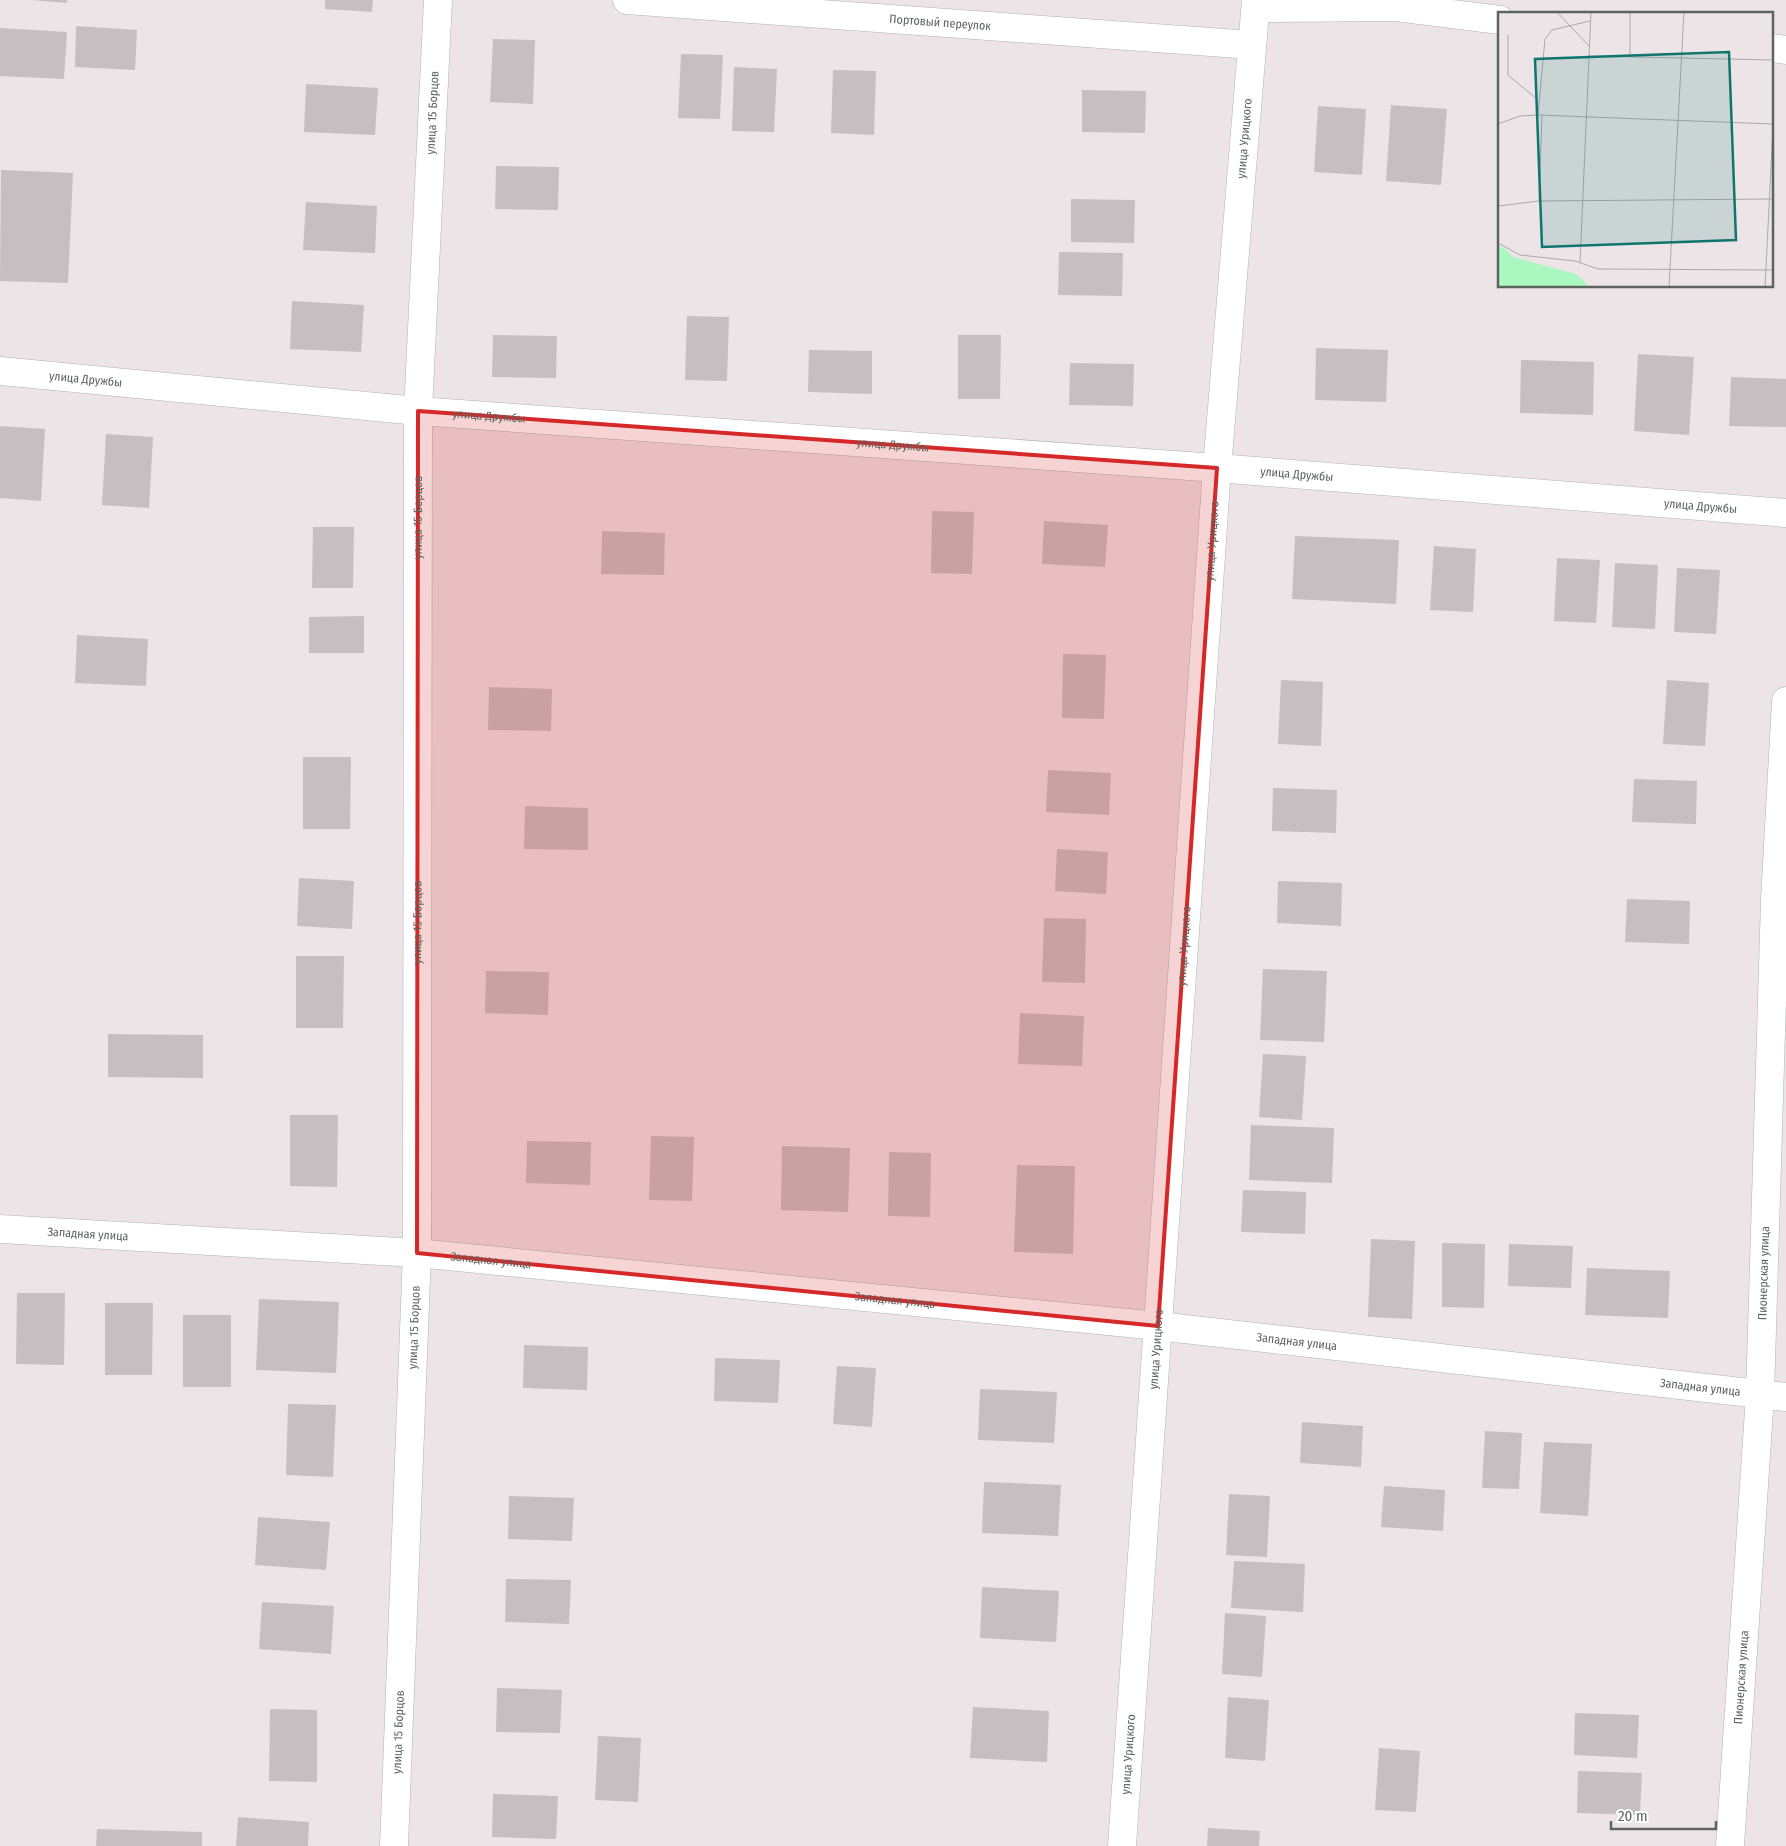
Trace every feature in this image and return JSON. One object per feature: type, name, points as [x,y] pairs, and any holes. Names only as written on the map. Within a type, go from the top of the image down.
[{"type":"street","name":"улица 15 Борцов","points":[[394,1846],[417,1253],[418,411],[438,0]]},
{"type":"street","name":"Портовый переулок","points":[[627,0],[1252,45]]},
{"type":"street","name":"улица Урицкого","points":[[1122,1846],[1217,468],[1256,4]]},
{"type":"street","points":[[1256,4],[1396,7],[1498,20]]},
{"type":"street","name":"улица Дружбы","points":[[0,370],[418,411],[1217,468],[1786,513]]},
{"type":"street","name":"Пионерская улица","points":[[1730,1846],[1773,1396],[1775,900],[1786,701]]},
{"type":"street","name":"Западная улица","points":[[0,1229],[417,1253],[1158,1326],[1773,1396]]},
{"type":"highlighted area","points":[[418,411],[1217,468],[1158,1326],[417,1253]]},
{"type":"building","points":[[31,0],[67,0],[67,3]]},
{"type":"building","points":[[325,0],[373,0],[372,12],[325,9]]},
{"type":"building","points":[[76,26],[137,30],[135,70],[75,67]]},
{"type":"building","points":[[0,28],[67,32],[64,79],[0,76]]},
{"type":"building","points":[[493,39],[535,40],[533,104],[490,102]]},
{"type":"building","points":[[681,54],[723,55],[720,119],[678,118]]},
{"type":"building","points":[[734,67],[777,69],[774,132],[732,131]]},
{"type":"building","points":[[833,70],[876,71],[874,135],[831,133]]},
{"type":"building","points":[[306,84],[378,88],[375,135],[304,132]]},
{"type":"building","points":[[1082,90],[1146,91],[1145,133],[1082,132]]},
{"type":"building","points":[[1391,105],[1447,109],[1441,185],[1386,181]]},
{"type":"building","points":[[1318,106],[1366,109],[1362,175],[1314,172]]},
{"type":"building","points":[[496,166],[559,167],[558,210],[495,209]]},
{"type":"building","points":[[1,170],[73,173],[68,283],[0,281]]},
{"type":"building","points":[[1071,199],[1135,200],[1134,243],[1071,242]]},
{"type":"building","points":[[306,202],[377,206],[375,253],[303,250]]},
{"type":"building","points":[[1059,252],[1123,253],[1122,296],[1058,295]]},
{"type":"building","points":[[292,301],[364,305],[361,352],[290,349]]},
{"type":"building","points":[[687,316],[729,317],[727,381],[685,380]]},
{"type":"building","points":[[493,335],[557,336],[556,378],[492,377]]},
{"type":"building","points":[[958,335],[1001,335],[1000,399],[958,399]]},
{"type":"building","points":[[1316,348],[1388,350],[1386,402],[1315,400]]},
{"type":"building","points":[[809,350],[872,351],[872,394],[808,392]]},
{"type":"building","points":[[1638,354],[1694,357],[1689,435],[1634,431]]},
{"type":"building","points":[[1521,360],[1594,362],[1593,415],[1520,413]]},
{"type":"building","points":[[1070,363],[1134,364],[1133,406],[1069,405]]},
{"type":"building","points":[[1731,377],[1786,379],[1786,427],[1729,426]]},
{"type":"building","points":[[0,426],[45,429],[41,501],[0,498]]},
{"type":"building","points":[[106,434],[153,437],[149,508],[102,505]]},
{"type":"building","points":[[932,511],[974,512],[972,574],[931,573]]},
{"type":"building","points":[[1044,521],[1108,525],[1105,567],[1042,564]]},
{"type":"building","points":[[313,527],[354,527],[353,588],[312,588]]},
{"type":"building","points":[[602,531],[665,533],[664,575],[601,574]]},
{"type":"building","points":[[1295,536],[1399,540],[1396,604],[1292,599]]},
{"type":"building","points":[[1434,546],[1476,549],[1473,612],[1430,610]]},
{"type":"building","points":[[1557,558],[1600,560],[1596,623],[1554,621]]},
{"type":"building","points":[[1615,563],[1658,565],[1655,629],[1612,627]]},
{"type":"building","points":[[1677,568],[1720,570],[1716,634],[1674,632]]},
{"type":"building","points":[[364,616],[364,653],[309,653],[309,617]]},
{"type":"building","points":[[77,635],[148,639],[146,686],[75,683]]},
{"type":"building","points":[[1063,654],[1106,655],[1104,719],[1062,718]]},
{"type":"building","points":[[1281,680],[1323,682],[1321,746],[1278,744]]},
{"type":"building","points":[[1667,680],[1709,683],[1705,746],[1663,744]]},
{"type":"building","points":[[489,687],[552,689],[551,731],[488,730]]},
{"type":"building","points":[[303,757],[351,757],[350,829],[303,829]]},
{"type":"building","points":[[1048,770],[1111,773],[1109,815],[1046,812]]},
{"type":"building","points":[[1634,779],[1697,781],[1696,824],[1632,822]]},
{"type":"building","points":[[1273,788],[1337,790],[1336,833],[1272,831]]},
{"type":"building","points":[[525,806],[588,808],[588,850],[524,849]]},
{"type":"building","points":[[1057,849],[1108,852],[1106,894],[1055,891]]},
{"type":"building","points":[[299,878],[354,881],[352,929],[297,926]]},
{"type":"building","points":[[1278,881],[1342,883],[1341,926],[1277,923]]},
{"type":"building","points":[[1627,899],[1690,901],[1689,944],[1625,942]]},
{"type":"building","points":[[1044,918],[1086,919],[1085,983],[1042,982]]},
{"type":"building","points":[[296,956],[344,956],[343,1028],[296,1028]]},
{"type":"building","points":[[1263,969],[1327,971],[1324,1042],[1260,1040]]},
{"type":"building","points":[[486,971],[549,972],[548,1015],[485,1013]]},
{"type":"building","points":[[1020,1013],[1084,1016],[1082,1066],[1018,1064]]},
{"type":"building","points":[[108,1034],[203,1035],[203,1078],[108,1077]]},
{"type":"building","points":[[1263,1054],[1306,1056],[1302,1120],[1259,1117]]},
{"type":"building","points":[[290,1115],[338,1115],[337,1187],[290,1186]]},
{"type":"building","points":[[1251,1125],[1334,1128],[1332,1183],[1249,1180]]},
{"type":"building","points":[[651,1136],[694,1137],[692,1201],[649,1200]]},
{"type":"building","points":[[527,1141],[591,1142],[590,1185],[526,1183]]},
{"type":"building","points":[[782,1146],[850,1148],[848,1212],[781,1210]]},
{"type":"building","points":[[889,1152],[931,1153],[930,1217],[888,1216]]},
{"type":"building","points":[[1017,1165],[1075,1166],[1073,1254],[1014,1252]]},
{"type":"building","points":[[1243,1190],[1306,1192],[1305,1234],[1241,1232]]},
{"type":"building","points":[[1371,1239],[1415,1241],[1412,1319],[1368,1317]]},
{"type":"building","points":[[1442,1243],[1485,1244],[1484,1308],[1442,1307]]},
{"type":"building","points":[[1509,1244],[1573,1246],[1571,1288],[1508,1286]]},
{"type":"building","points":[[1587,1268],[1670,1271],[1668,1318],[1585,1315]]},
{"type":"building","points":[[17,1293],[65,1293],[64,1365],[16,1364]]},
{"type":"building","points":[[259,1299],[339,1302],[336,1373],[256,1370]]},
{"type":"building","points":[[105,1303],[153,1303],[152,1375],[105,1375]]},
{"type":"building","points":[[183,1315],[231,1315],[231,1387],[183,1387]]},
{"type":"building","points":[[524,1345],[588,1347],[587,1390],[523,1388]]},
{"type":"building","points":[[715,1358],[780,1360],[778,1403],[714,1401]]},
{"type":"building","points":[[837,1366],[876,1368],[872,1427],[833,1424]]},
{"type":"building","points":[[980,1389],[1057,1392],[1054,1443],[978,1440]]},
{"type":"building","points":[[288,1404],[336,1405],[333,1477],[286,1475]]},
{"type":"building","points":[[1302,1422],[1363,1426],[1361,1467],[1300,1463]]},
{"type":"building","points":[[1485,1431],[1522,1433],[1519,1489],[1482,1488]]},
{"type":"building","points":[[1544,1442],[1592,1444],[1588,1516],[1540,1513]]},
{"type":"building","points":[[984,1482],[1061,1485],[1058,1536],[982,1533]]},
{"type":"building","points":[[1384,1486],[1445,1490],[1443,1531],[1381,1527]]},
{"type":"building","points":[[1229,1494],[1270,1496],[1267,1557],[1226,1555]]},
{"type":"building","points":[[509,1496],[574,1498],[572,1541],[508,1539]]},
{"type":"building","points":[[258,1517],[330,1522],[326,1570],[255,1565]]},
{"type":"building","points":[[1234,1561],[1305,1564],[1303,1612],[1231,1608]]},
{"type":"building","points":[[506,1579],[571,1580],[569,1624],[505,1622]]},
{"type":"building","points":[[982,1587],[1059,1591],[1056,1642],[980,1638]]},
{"type":"building","points":[[262,1602],[334,1606],[331,1654],[259,1649]]},
{"type":"building","points":[[1225,1613],[1266,1616],[1262,1677],[1222,1674]]},
{"type":"building","points":[[497,1688],[562,1690],[560,1733],[496,1732]]},
{"type":"building","points":[[1228,1697],[1269,1700],[1265,1761],[1225,1758]]},
{"type":"building","points":[[973,1707],[1049,1711],[1047,1762],[970,1758]]},
{"type":"building","points":[[270,1709],[317,1710],[317,1782],[269,1781]]},
{"type":"building","points":[[1575,1713],[1639,1715],[1637,1758],[1574,1755]]},
{"type":"building","points":[[598,1736],[641,1738],[638,1802],[595,1800]]},
{"type":"building","points":[[1379,1748],[1420,1751],[1416,1812],[1375,1810]]},
{"type":"building","points":[[1578,1771],[1642,1773],[1640,1815],[1577,1813]]},
{"type":"building","points":[[493,1794],[558,1796],[556,1839],[492,1837]]},
{"type":"building","points":[[238,1817],[309,1822],[308,1846],[236,1846]]},
{"type":"building","points":[[1208,1828],[1260,1831],[1259,1846],[1207,1846]]},
{"type":"building","points":[[97,1829],[202,1832],[202,1846],[96,1846]]}]
